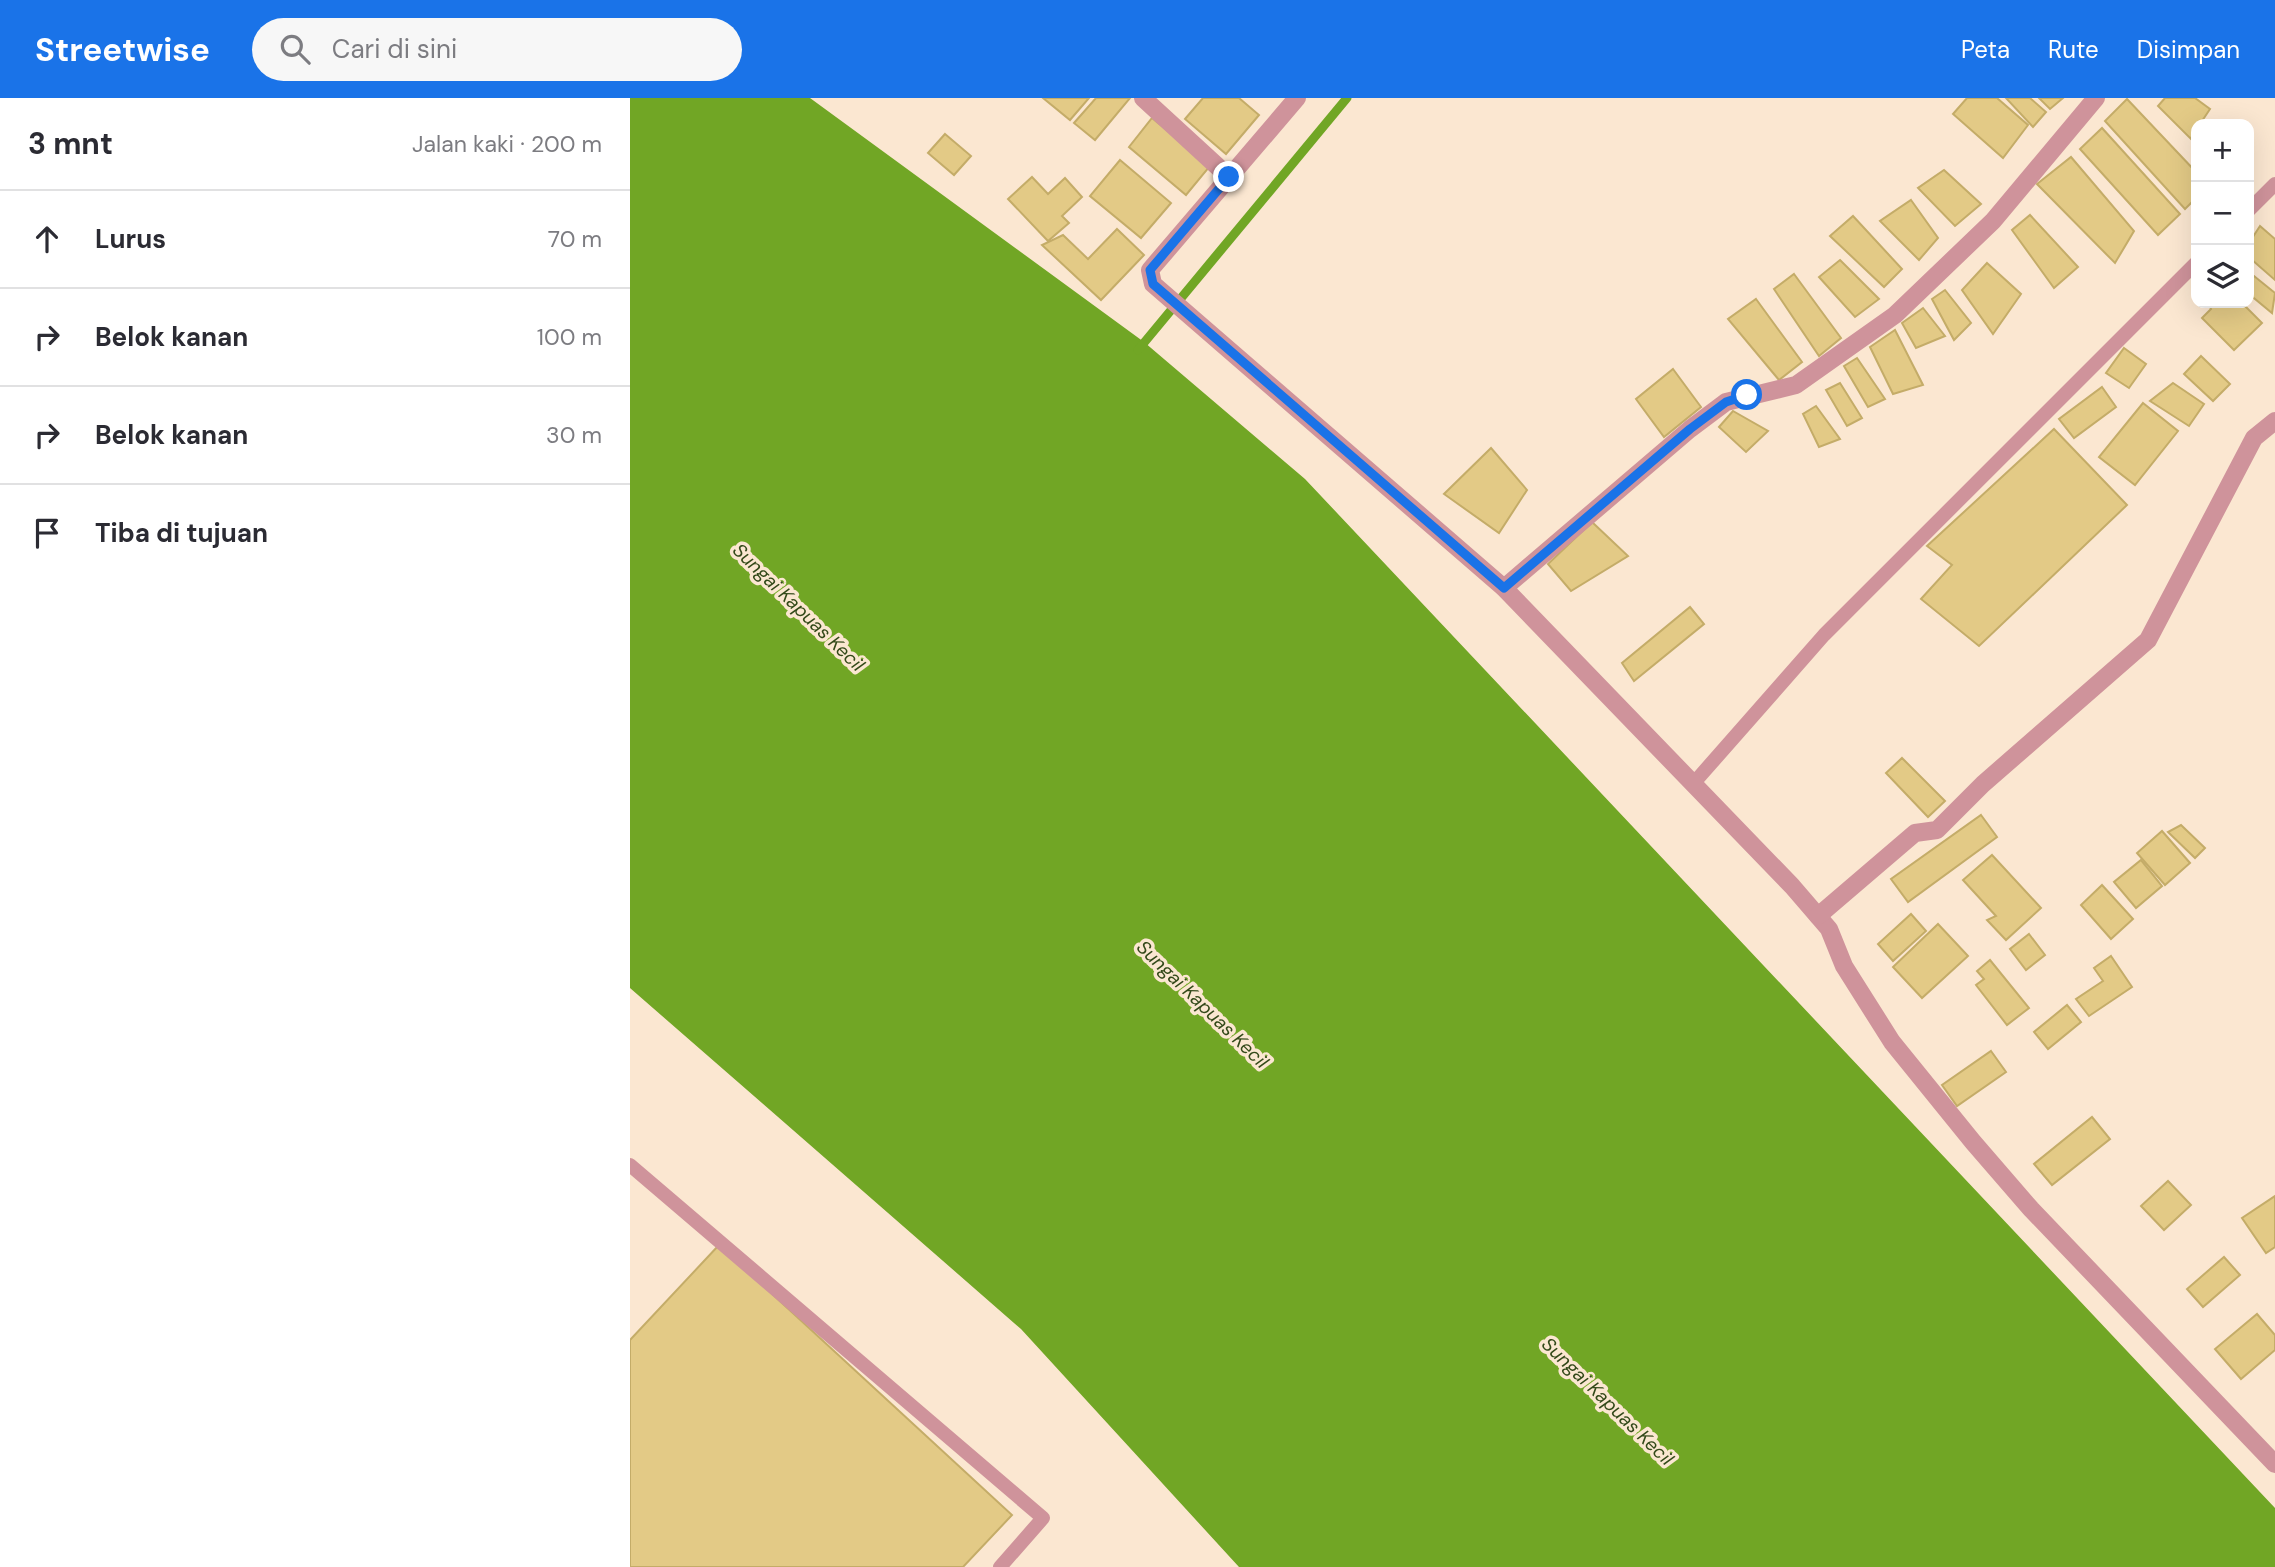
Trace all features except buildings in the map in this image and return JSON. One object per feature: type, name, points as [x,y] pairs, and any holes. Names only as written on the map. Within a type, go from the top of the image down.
[{"type":"street","points":[[1143,98],[1229,177]]},
{"type":"street","points":[[1297,98],[1150,270],[1153,284],[1207,329],[1266,385],[1504,588],[1693,784],[1829,929],[1843,966],[1872,1014],[1973,1142],[2031,1209],[2275,1464]]},
{"type":"street","points":[[1504,588],[1690,429],[1726,402],[1796,385],[1895,315],[1993,221],[2096,98]]},
{"type":"street","points":[[1818,916],[1915,833],[1937,830],[1983,784],[2148,640],[2254,438],[2275,421]]},
{"type":"lane","points":[[2254,205],[2275,184]]},
{"type":"lane","points":[[1693,784],[1825,635],[2191,267]]},
{"type":"lane","points":[[630,1165],[1043,1518],[1000,1567]]},
{"type":"water","name":"Sungai Kapuas Kecil","points":[[630,98],[810,98],[1144,342],[1305,479],[2275,1508],[2275,1567],[1239,1567],[1021,1329],[630,988]]},
{"type":"waterway","points":[[1138,350],[1347,98]]},
{"type":"route","points":[[1229,177],[1150,270],[1149,276],[1153,284],[1207,329],[1266,385],[1504,588],[1690,429],[1726,402],[1747,395]]}]
